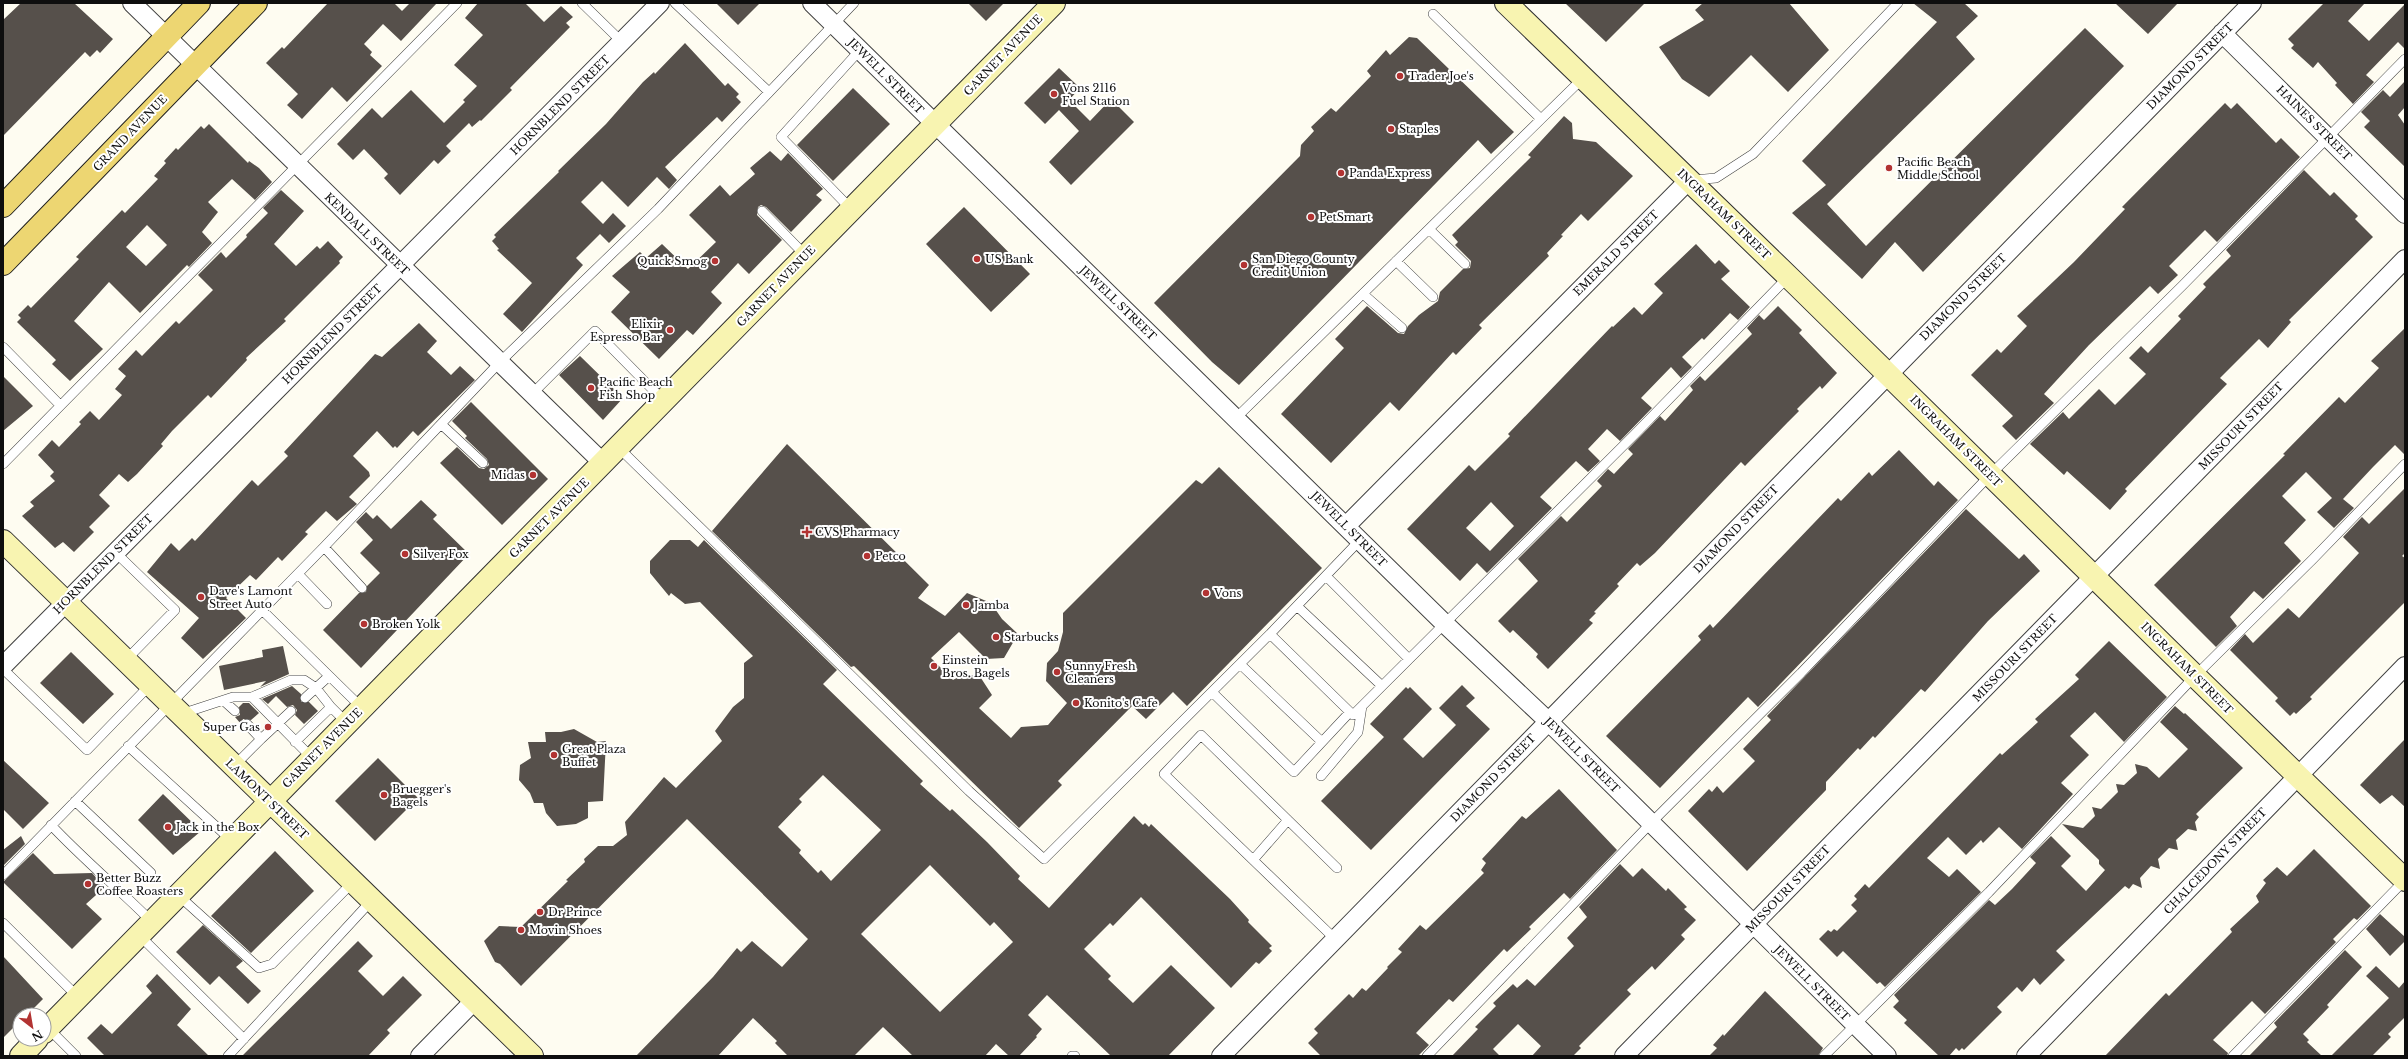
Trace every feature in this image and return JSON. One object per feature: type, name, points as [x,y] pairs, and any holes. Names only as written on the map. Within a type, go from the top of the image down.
[{"type":"main road","points":[[3,206],[199,3]]},
{"type":"main road","name":"GRAND AVENUE","points":[[3,264],[195,64],[256,3]]},
{"type":"main road","name":"GARNET AVENUE","points":[[52,1025],[354,715],[1054,3]]},
{"type":"main road","name":"INGRAHAM STREET","points":[[1506,3],[1582,79],[1789,276],[1990,475],[2405,880]]},
{"type":"main road","name":"LAMONT STREET","points":[[3,541],[532,1056]]},
{"type":"street","name":"KENDALL STREET","points":[[132,3],[297,166],[603,463]]},
{"type":"street","name":"HORNBLEND STREET","points":[[3,667],[115,552],[660,3]]},
{"type":"street","name":"JEWELL STREET","points":[[812,3],[1445,624],[1549,722],[1886,1056]]},
{"type":"street","name":"DIAMOND STREET","points":[[1221,1056],[2252,3]]},
{"type":"street","name":"HAINES STREET","points":[[2222,33],[2329,137],[2405,214]]},
{"type":"street","name":"EMERALD STREET","points":[[1346,526],[1689,180]]},
{"type":"street","name":"MISSOURI STREET","points":[[1624,1056],[2405,259]]},
{"type":"street","name":"CHALCEDONY STREET","points":[[2026,1056],[2405,666]]},
{"type":"street","points":[[420,1056],[474,1000]]},
{"type":"lane","points":[[3,464],[457,3]]},
{"type":"lane","points":[[582,3],[622,42]]},
{"type":"lane","points":[[675,3],[770,92]]},
{"type":"lane","points":[[3,875],[128,746],[174,709],[262,610],[324,548],[500,362],[658,208],[854,3]]},
{"type":"lane","points":[[1689,180],[1716,178],[1753,154],[1898,3]]},
{"type":"lane","points":[[1433,14],[1541,119]]},
{"type":"lane","points":[[852,210],[781,137],[860,50]]},
{"type":"lane","points":[[1427,1056],[1651,823],[1801,673],[1990,475],[2329,137],[2405,59]]},
{"type":"lane","points":[[1236,418],[1582,79]]},
{"type":"lane","points":[[762,211],[806,256]]},
{"type":"lane","points":[[1429,229],[1465,264]]},
{"type":"lane","points":[[1396,261],[1434,297]]},
{"type":"lane","points":[[1212,692],[1294,772],[1351,713],[1362,706],[1445,624],[1789,276]]},
{"type":"lane","points":[[1363,294],[1402,328]]},
{"type":"lane","points":[[532,394],[595,331],[664,401]]},
{"type":"lane","points":[[3,347],[60,405]]},
{"type":"lane","points":[[441,424],[483,463]]},
{"type":"lane","points":[[618,447],[968,791],[1044,859],[1270,634],[1360,540]]},
{"type":"lane","points":[[1824,1056],[1989,892],[2195,676],[2313,560],[2405,464]]},
{"type":"lane","points":[[324,548],[362,588]]},
{"type":"lane","points":[[115,552],[175,610],[125,661]]},
{"type":"lane","points":[[298,574],[327,604]]},
{"type":"lane","points":[[1326,576],[1409,659]]},
{"type":"lane","points":[[1297,606],[1382,686]]},
{"type":"lane","points":[[262,610],[329,676],[354,715]]},
{"type":"lane","points":[[1270,634],[1351,713]]},
{"type":"lane","points":[[1240,664],[1322,742]]},
{"type":"lane","points":[[3,667],[87,750],[150,685]]},
{"type":"lane","points":[[305,698],[329,676]]},
{"type":"lane","points":[[174,709],[224,701],[233,697],[252,697],[291,680],[304,680],[316,688],[331,707],[354,715]]},
{"type":"lane","points":[[252,697],[312,758]]},
{"type":"lane","points":[[224,701],[235,711]]},
{"type":"lane","points":[[1321,776],[1358,732],[1362,706]]},
{"type":"lane","points":[[295,742],[331,707]]},
{"type":"lane","points":[[234,767],[291,711]]},
{"type":"lane","points":[[247,724],[261,739]]},
{"type":"lane","points":[[1335,939],[1164,774],[1201,735],[1337,868]]},
{"type":"lane","points":[[128,746],[232,840]]},
{"type":"lane","points":[[75,801],[151,872]]},
{"type":"lane","points":[[1253,860],[1288,820]]},
{"type":"lane","points":[[51,825],[77,852],[100,871],[146,928],[244,1039]]},
{"type":"lane","points":[[2233,1056],[2405,880]]},
{"type":"lane","points":[[178,895],[259,968],[272,964],[353,882]]},
{"type":"lane","points":[[228,1056],[372,900]]},
{"type":"lane","points":[[4,925],[78,997]]},
{"type":"lane","points":[[44,1047],[76,1056]]},
{"type":"building","points":[[21,3],[74,3],[113,39],[100,53],[97,50],[90,57],[85,52],[3,136],[3,20]]},
{"type":"building","points":[[328,3],[394,3],[402,11],[410,3],[437,3],[401,41],[383,24],[364,44],[372,52],[370,55],[382,66],[347,102],[332,87],[302,119],[287,105],[298,94],[266,63],[282,47],[284,49]]},
{"type":"building","points":[[478,3],[525,3],[544,22],[561,6],[573,17],[566,23],[570,27],[510,88],[512,90],[481,121],[480,120],[472,127],[469,123],[446,146],[451,151],[438,164],[434,160],[400,195],[384,178],[388,174],[364,149],[353,160],[337,144],[372,108],[382,118],[411,90],[444,123],[465,102],[463,100],[477,86],[454,65],[483,35],[465,18]]},
{"type":"building","points":[[716,3],[760,3],[738,25]]},
{"type":"building","points":[[968,3],[1004,3],[986,21]]},
{"type":"building","points":[[1565,3],[1645,3],[1606,42]]},
{"type":"building","points":[[1703,3],[1789,3],[1829,50],[1788,92],[1751,55],[1709,97],[1682,79],[1659,47],[1704,20],[1695,10]]},
{"type":"building","points":[[1913,3],[1964,3],[1978,16],[1956,37],[1975,59],[1827,204],[1866,246],[2085,28],[2124,66],[1923,272],[1895,242],[1862,279],[1792,213],[1826,185],[1802,161],[1937,22]]},
{"type":"building","points":[[2115,3],[2178,3],[2148,34]]},
{"type":"building","points":[[2324,3],[2365,3],[2348,21],[2369,41],[2405,4],[2405,49],[2398,42],[2366,75],[2374,82],[2353,104],[2335,85],[2337,83],[2318,62],[2313,68],[2291,48],[2294,45],[2288,39]]},
{"type":"building","points":[[1409,37],[1417,38],[1514,132],[1491,154],[1478,140],[1239,385],[1212,362],[1154,303],[1300,156],[1301,145],[1314,131],[1311,127],[1331,108],[1336,112],[1371,76],[1367,71],[1386,50],[1390,55]]},
{"type":"building","points":[[685,43],[725,86],[728,83],[739,94],[736,97],[741,102],[722,122],[717,117],[665,167],[677,180],[669,189],[657,177],[628,207],[602,181],[581,202],[603,224],[613,213],[626,226],[609,243],[600,234],[576,258],[583,265],[522,332],[503,314],[532,283],[497,250],[499,249],[492,241],[496,237],[494,235],[606,124],[643,82],[654,72],[655,74]]},
{"type":"building","points":[[1059,68],[1080,88],[1069,100],[1090,121],[1111,99],[1134,122],[1071,185],[1049,162],[1079,131],[1059,110],[1045,124],[1024,103]]},
{"type":"building","points":[[2405,81],[2405,107],[2398,115],[2405,125],[2405,167],[2364,127],[2370,121],[2361,112],[2383,90],[2390,97]]},
{"type":"building","points":[[853,88],[890,124],[833,181],[797,145]]},
{"type":"building","points":[[2225,103],[2231,109],[2237,103],[2276,143],[2281,138],[2300,157],[2217,242],[2205,230],[2169,266],[2178,275],[2158,294],[2150,286],[2089,345],[2044,394],[2054,403],[2016,440],[2002,426],[2013,416],[1971,375],[1997,349],[2001,353],[2027,326],[2017,316],[2074,262],[2125,209],[2122,207]]},
{"type":"building","points":[[1564,116],[1572,123],[1573,139],[1596,142],[1633,176],[1588,221],[1581,214],[1561,235],[1563,236],[1547,253],[1549,256],[1479,325],[1482,328],[1456,355],[1453,352],[1399,411],[1390,402],[1331,463],[1281,414],[1344,348],[1335,339],[1367,306],[1398,333],[1404,334],[1408,326],[1419,315],[1438,301],[1440,292],[1463,269],[1470,268],[1471,261],[1455,245],[1458,242],[1452,235],[1531,157],[1528,155]]},
{"type":"building","points":[[209,124],[248,163],[249,161],[259,168],[272,182],[255,200],[232,179],[208,202],[218,212],[202,232],[212,243],[189,267],[187,265],[140,313],[109,282],[74,321],[103,349],[70,381],[52,364],[56,360],[17,322],[21,318],[18,315],[28,305],[31,308],[79,259],[76,257],[122,210],[125,213],[158,179],[154,176],[166,163],[164,161],[176,148],[178,150],[201,126],[204,129]],"holes":[[[147,225],[167,245],[146,266],[126,247]]]},
{"type":"building","points":[[770,151],[781,161],[788,153],[823,189],[816,195],[822,200],[791,232],[766,207],[761,205],[758,207],[757,215],[782,240],[749,274],[738,263],[711,292],[722,303],[693,335],[687,330],[659,359],[611,312],[630,292],[612,276],[640,252],[646,258],[662,244],[688,269],[716,242],[689,215],[720,185],[730,196],[755,174],[750,168]]},
{"type":"building","points":[[2304,170],[2330,196],[2334,192],[2358,216],[2355,219],[2373,237],[2289,320],[2291,322],[2268,348],[2259,339],[2220,378],[2227,384],[2125,489],[2127,491],[2110,510],[2067,471],[2064,475],[2030,444],[2063,412],[2069,419],[2099,389],[2115,405],[2146,374],[2129,358],[2141,346],[2148,353],[2181,319],[2178,316],[2206,287],[2203,284],[2231,256],[2226,250]]},
{"type":"building","points":[[281,190],[304,211],[274,244],[296,266],[317,246],[320,249],[328,241],[343,257],[339,261],[340,263],[284,319],[286,321],[246,358],[247,360],[211,398],[208,395],[172,431],[161,444],[163,446],[137,474],[128,482],[119,474],[99,495],[110,506],[89,527],[94,532],[74,552],[63,542],[55,548],[22,516],[34,506],[30,502],[55,481],[50,476],[54,472],[38,455],[52,440],[59,447],[81,424],[79,422],[90,411],[99,420],[122,395],[115,389],[126,376],[118,369],[136,350],[142,356],[176,321],[179,324],[213,290],[198,275],[221,252],[226,258],[247,237],[246,235],[268,213],[263,208]]},
{"type":"building","points":[[964,207],[1030,274],[991,312],[926,244]]},
{"type":"building","points":[[1696,244],[1715,264],[1719,260],[1730,271],[1721,279],[1750,307],[1738,320],[1730,313],[1704,340],[1702,338],[1682,357],[1692,367],[1681,378],[1671,367],[1641,398],[1652,408],[1620,441],[1607,429],[1588,449],[1600,461],[1588,472],[1576,461],[1540,497],[1552,508],[1487,573],[1477,563],[1460,581],[1407,529],[1469,465],[1475,471],[1510,436],[1508,434],[1612,326],[1613,327],[1634,307],[1642,315],[1663,293],[1654,284]],"holes":[[[1491,502],[1514,526],[1490,551],[1466,528]]]},
{"type":"building","points":[[1778,306],[1802,330],[1799,333],[1837,373],[1822,389],[1820,386],[1797,409],[1799,411],[1745,466],[1741,462],[1655,553],[1640,566],[1637,563],[1617,584],[1619,586],[1594,612],[1596,613],[1589,620],[1593,623],[1548,669],[1536,657],[1538,654],[1513,630],[1510,633],[1498,621],[1538,581],[1518,559],[1561,516],[1567,522],[1602,486],[1597,481],[1608,469],[1614,474],[1633,454],[1628,449],[1660,416],[1665,421],[1693,390],[1690,386],[1700,376],[1705,381],[1752,334],[1747,328],[1759,315],[1764,320]]},
{"type":"building","points":[[419,323],[437,341],[427,352],[451,375],[460,366],[475,380],[418,436],[413,431],[397,448],[395,446],[393,448],[377,431],[353,456],[369,472],[370,476],[349,497],[357,504],[337,521],[326,511],[305,532],[308,534],[282,561],[278,557],[256,580],[250,575],[226,598],[246,618],[203,659],[181,638],[199,618],[147,572],[171,543],[179,551],[192,538],[195,541],[252,480],[258,486],[288,456],[284,452],[375,354],[382,357]]},
{"type":"building","points":[[2405,328],[2405,455],[2395,445],[2373,467],[2343,499],[2354,508],[2334,528],[2317,512],[2332,498],[2306,472],[2282,496],[2306,520],[2284,543],[2301,561],[2263,599],[2254,591],[2230,617],[2237,626],[2216,647],[2154,585],[2285,455],[2283,454],[2339,397],[2345,403],[2379,368],[2371,361]]},
{"type":"building","points":[[580,356],[623,398],[603,420],[559,375]]},
{"type":"building","points":[[3,376],[33,406],[3,431]]},
{"type":"building","points":[[471,402],[548,479],[502,525],[440,463],[457,447],[479,468],[484,469],[489,465],[487,459],[465,438],[467,436],[452,421]]},
{"type":"building","points":[[787,444],[929,585],[918,598],[945,616],[967,593],[991,603],[1002,619],[1018,634],[1004,658],[986,659],[959,632],[931,658],[953,680],[960,676],[979,675],[992,695],[979,708],[1011,738],[1021,727],[1048,725],[1067,703],[1046,681],[1047,663],[1058,651],[1063,632],[1063,613],[1196,480],[1202,484],[1219,467],[1322,568],[1187,706],[1173,692],[1146,719],[1132,706],[1058,781],[1062,785],[1019,828],[854,666],[851,667],[712,531]]},
{"type":"building","points":[[1899,450],[1934,486],[1938,481],[1958,500],[1758,707],[1748,697],[1660,788],[1606,736],[1701,640],[1698,636],[1710,624],[1713,628],[1838,498],[1841,501],[1869,472],[1872,476]]},
{"type":"building","points":[[2405,488],[2405,553],[2402,556],[2405,558],[2405,602],[2310,697],[2312,699],[2296,714],[2294,712],[2290,716],[2275,701],[2278,698],[2230,650],[2245,634],[2253,643],[2288,608],[2299,618],[2359,553],[2343,537],[2362,517],[2369,524]]},
{"type":"building","points":[[421,500],[437,515],[433,519],[469,554],[361,668],[323,630],[359,593],[366,592],[367,586],[380,573],[360,553],[373,540],[356,522],[366,512],[373,519],[377,515],[391,529]]},
{"type":"building","points":[[1966,509],[2019,559],[2024,554],[2040,571],[1988,621],[1925,692],[1921,689],[1875,738],[1873,736],[1860,750],[1858,748],[1826,782],[1826,790],[1747,871],[1688,811],[1709,789],[1712,792],[1717,786],[1723,793],[1755,761],[1743,749],[1771,720],[1767,716]]},
{"type":"building","points":[[670,540],[690,540],[698,547],[704,540],[837,670],[823,684],[923,781],[920,784],[950,811],[952,809],[987,842],[1020,876],[1018,879],[1049,908],[1134,816],[1143,825],[1145,823],[1149,827],[1151,824],[1230,899],[1249,920],[1248,922],[1272,946],[1269,948],[1272,951],[1259,964],[1256,962],[1231,988],[1141,897],[1113,926],[1110,923],[1084,949],[1111,976],[1108,979],[1133,1003],[1171,965],[1215,1008],[1168,1056],[1111,1056],[1047,995],[1028,1015],[1042,1029],[1036,1036],[1037,1037],[1019,1056],[1009,1056],[996,1044],[985,1056],[913,1056],[883,1027],[854,1056],[788,1056],[775,1043],[777,1041],[753,1018],[718,1056],[636,1056],[713,977],[737,948],[741,952],[752,941],[782,967],[808,939],[687,819],[521,986],[500,964],[495,962],[484,941],[499,926],[521,927],[568,881],[566,880],[585,862],[584,859],[598,846],[613,846],[627,835],[625,822],[664,777],[676,788],[722,741],[715,731],[733,707],[744,698],[744,663],[753,656],[700,602],[685,604],[671,593],[669,596],[650,573],[650,561]],"holes":[[[823,775],[881,830],[831,881],[821,870],[818,873],[799,853],[801,850],[778,827],[802,802],[799,799]],[[930,865],[990,926],[994,922],[1013,942],[940,1012],[861,934]]]},
{"type":"building","points":[[2109,641],[2167,697],[2124,742],[2095,712],[2070,736],[2089,755],[2061,783],[2073,794],[2022,849],[1999,827],[1983,843],[1981,840],[1966,855],[1948,837],[1927,858],[1949,877],[1957,869],[1981,892],[1885,987],[1880,982],[1877,984],[1843,951],[1837,957],[1819,939],[1828,930],[1831,932],[1834,929],[1837,931],[1857,911],[1851,905],[1857,899],[1854,896],[1865,884],[1869,888],[2000,753],[2002,755],[2038,722],[2035,719],[2079,679],[2075,675]]},
{"type":"building","points":[[283,646],[289,674],[260,687],[266,681],[224,690],[219,666],[263,657],[262,650]]},
{"type":"building","points":[[71,652],[114,694],[83,724],[40,683]]},
{"type":"building","points":[[1462,685],[1475,698],[1466,706],[1490,729],[1371,850],[1321,801],[1384,737],[1370,724],[1406,687],[1408,689],[1410,687],[1432,709],[1403,739],[1423,758],[1456,725],[1439,708]]},
{"type":"building","points":[[292,686],[301,694],[301,702],[309,702],[318,711],[304,724],[295,715],[297,710],[293,705],[287,707],[276,696],[268,704],[262,699]]},
{"type":"building","points":[[243,703],[249,703],[259,713],[251,720],[243,719],[241,724],[235,717],[240,715],[239,707]]},
{"type":"building","points":[[2175,706],[2184,714],[2185,713],[2243,768],[2196,814],[2199,817],[2195,822],[2197,831],[2188,829],[2176,840],[2178,850],[2169,848],[2158,859],[2160,869],[2151,866],[2140,878],[2142,888],[2133,884],[2129,889],[2125,886],[2056,951],[2065,960],[2040,985],[2034,978],[2022,992],[2017,987],[1997,1007],[2002,1012],[1964,1050],[1962,1048],[1959,1051],[1956,1048],[1949,1056],[1939,1056],[1904,1023],[1907,1020],[1893,1007],[1899,1001],[1894,995],[1989,900],[1995,905],[2012,889],[2036,863],[2030,857],[2051,836],[2071,856],[2061,866],[2086,891],[2105,870],[2099,864],[2099,860],[2062,824],[2083,828],[2095,816],[2092,807],[2101,809],[2118,792],[2116,784],[2124,785],[2137,773],[2135,764],[2147,767],[2159,778],[2188,749],[2160,722]]},
{"type":"building","points":[[574,729],[597,742],[606,741],[603,801],[588,802],[588,818],[576,824],[557,826],[546,813],[543,803],[534,803],[530,793],[519,780],[520,765],[531,758],[528,742],[546,742],[545,732],[561,732]]},
{"type":"building","points":[[2405,739],[2405,807],[2392,795],[2380,804],[2360,785]]},
{"type":"building","points":[[378,758],[418,798],[375,841],[335,801]]},
{"type":"building","points":[[3,760],[49,803],[23,829],[3,809]]},
{"type":"building","points":[[1559,789],[1617,850],[1570,899],[1564,893],[1529,927],[1531,929],[1507,952],[1504,949],[1453,1002],[1449,999],[1416,1033],[1429,1045],[1418,1056],[1321,1056],[1308,1043],[1318,1033],[1314,1029],[1349,994],[1353,998],[1362,988],[1366,991],[1402,952],[1398,949],[1420,925],[1426,930],[1484,873],[1481,870],[1486,863],[1482,859],[1522,816],[1526,819]]},
{"type":"building","points":[[163,794],[201,831],[173,855],[138,820]]},
{"type":"building","points":[[21,836],[25,844],[3,866],[3,850]]},
{"type":"building","points":[[2314,849],[2371,906],[2357,920],[2354,918],[2333,939],[2336,942],[2265,1014],[2252,1001],[2213,1040],[2228,1053],[2227,1056],[2105,1056],[2166,993],[2169,996],[2232,932],[2230,929],[2259,902],[2256,896],[2266,883],[2263,880],[2277,867],[2287,876]]},
{"type":"building","points":[[275,851],[314,891],[251,953],[211,916]]},
{"type":"building","points":[[33,853],[54,874],[92,873],[105,887],[86,904],[102,919],[72,949],[3,882]]},
{"type":"building","points":[[1620,864],[1633,877],[1642,868],[1666,891],[1668,888],[1687,907],[1684,909],[1696,920],[1681,935],[1685,939],[1655,970],[1652,966],[1627,990],[1631,994],[1579,1046],[1581,1048],[1573,1056],[1532,1056],[1541,1046],[1518,1024],[1493,1049],[1500,1056],[1452,1056],[1478,1029],[1475,1027],[1496,1006],[1493,1003],[1513,984],[1517,988],[1527,979],[1535,986],[1574,946],[1567,938],[1587,917],[1579,907]]},
{"type":"building","points":[[2380,914],[2405,937],[2405,941],[2390,956],[2366,929]]},
{"type":"building","points":[[203,925],[243,961],[236,967],[261,991],[248,1004],[219,976],[210,985],[176,952]]},
{"type":"building","points":[[358,941],[373,956],[358,971],[383,996],[403,976],[422,995],[387,1030],[390,1033],[368,1056],[242,1056]]},
{"type":"building","points":[[2345,950],[2362,967],[2327,1005],[2329,1007],[2303,1034],[2309,1040],[2307,1042],[2322,1056],[2249,1056],[2277,1027],[2274,1023]]},
{"type":"building","points":[[3,956],[43,999],[35,1007],[12,1007],[12,1029],[3,1038]]},
{"type":"building","points":[[2376,966],[2399,988],[2405,981],[2405,1017],[2388,1034],[2391,1037],[2372,1056],[2331,1056],[2389,998],[2366,976]]},
{"type":"building","points":[[157,974],[191,1009],[177,1025],[209,1056],[105,1056],[87,1038],[101,1024],[112,1034],[152,993],[146,986]]},
{"type":"building","points":[[1765,991],[1823,1048],[1818,1056],[1709,1056],[1717,1048],[1713,1045],[1723,1034],[1724,1036]]},
{"type":"place","name":"Trader Joe's","points":[[1400,76]]},
{"type":"place","name":"Vons 2116 Fuel Station","points":[[1054,94]]},
{"type":"place","name":"Staples","points":[[1391,129]]},
{"type":"place","name":"Pacific Beach Middle School","points":[[1889,168]]},
{"type":"place","name":"Panda Express","points":[[1341,173]]},
{"type":"place","name":"PetSmart","points":[[1311,217]]},
{"type":"place","name":"US Bank","points":[[977,259]]},
{"type":"place","name":"Quick Smog","points":[[715,261]]},
{"type":"place","name":"San Diego County Credit Union","points":[[1244,265]]},
{"type":"place","name":"Elixir Espresso Bar","points":[[670,330]]},
{"type":"place","name":"Pacific Beach Fish Shop","points":[[591,388]]},
{"type":"place","name":"Midas","points":[[533,475]]},
{"type":"place","name":"CVS Pharmacy","points":[[807,532]]},
{"type":"place","name":"Silver Fox","points":[[405,554]]},
{"type":"place","name":"Petco","points":[[867,556]]},
{"type":"place","name":"Vons","points":[[1206,593]]},
{"type":"place","name":"Dave's Lamont Street Auto","points":[[201,597]]},
{"type":"place","name":"Jamba","points":[[966,605]]},
{"type":"place","name":"Broken Yolk","points":[[364,624]]},
{"type":"place","name":"Starbucks","points":[[996,637]]},
{"type":"place","name":"Einstein Bros. Bagels","points":[[934,666]]},
{"type":"place","name":"Sunny Fresh Cleaners","points":[[1057,672]]},
{"type":"place","name":"Konito's Cafe","points":[[1076,703]]},
{"type":"place","name":"Super Gas","points":[[268,727]]},
{"type":"place","name":"Great Plaza Buffet","points":[[554,755]]},
{"type":"place","name":"Bruegger's Bagels","points":[[384,795]]},
{"type":"place","name":"Jack in the Box","points":[[168,827]]},
{"type":"place","name":"Better Buzz Coffee Roasters","points":[[88,884]]},
{"type":"place","name":"Dr Prince","points":[[540,912]]},
{"type":"place","name":"Movin Shoes","points":[[521,930]]}]
